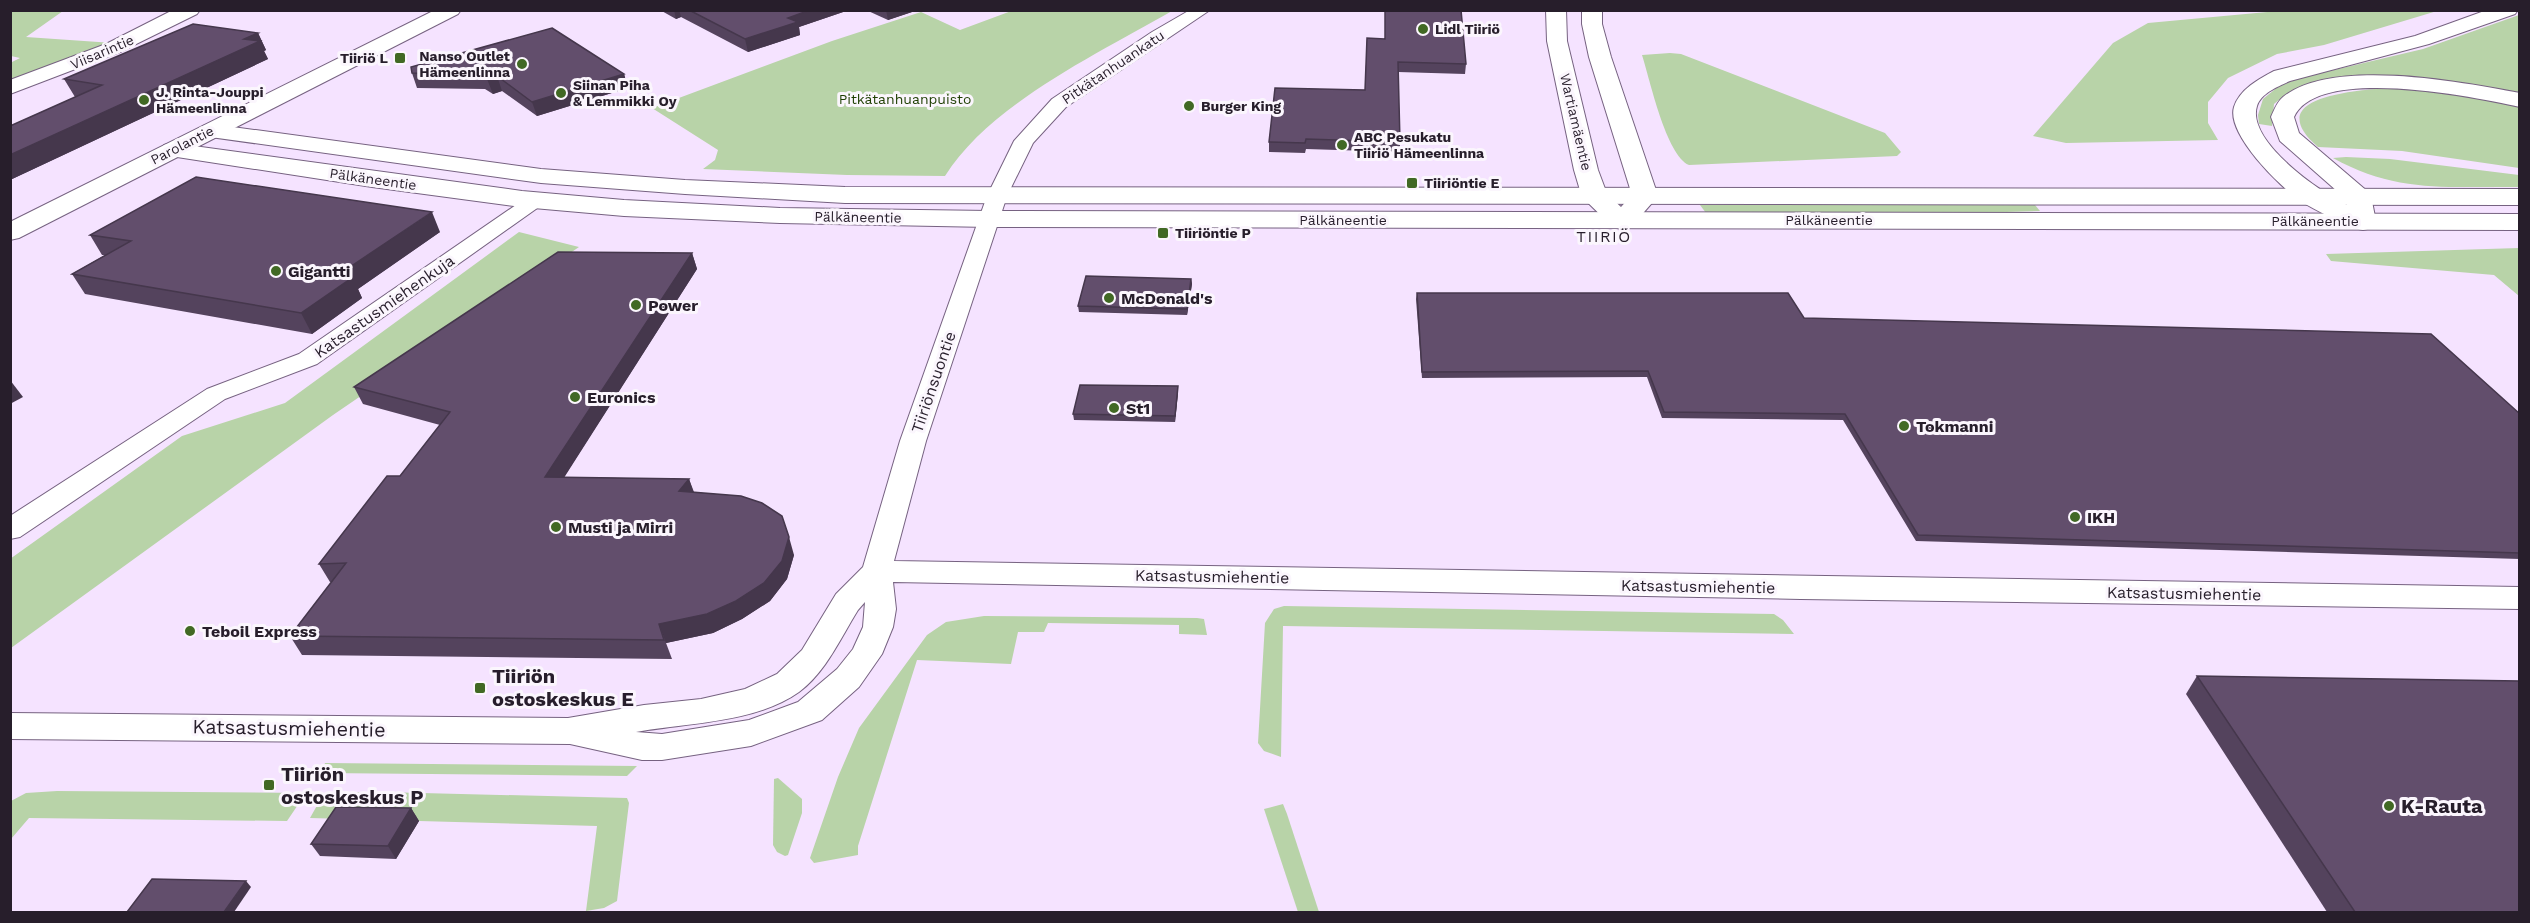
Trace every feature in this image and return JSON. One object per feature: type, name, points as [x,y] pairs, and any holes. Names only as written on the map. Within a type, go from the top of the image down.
[{"type":"main road","name":"Viisarintie","points":[[10,88],[113,48],[190,10]]},
{"type":"main road","name":"Parolantie","points":[[10,232],[451,10]]},
{"type":"main road","name":"Wartiamäentie","points":[[1556,10],[1557,41],[1586,170],[1595,197]]},
{"type":"main road","points":[[1592,10],[1592,24],[1600,57],[1645,196],[1622,221],[1595,197]]},
{"type":"main road","points":[[2363,222],[2311,196],[2268,157],[2248,129],[2243,117],[2249,96],[2263,85],[2282,76],[2422,40],[2508,10]]},
{"type":"main road","points":[[2363,222],[2358,196],[2288,135],[2282,124],[2282,114],[2285,105],[2292,99],[2307,92],[2330,87],[2379,82],[2452,87],[2520,100]]},
{"type":"main road","name":"Pälkäneentie","points":[[211,131],[466,166],[611,182],[993,208],[1622,221],[2520,222]]},
{"type":"main road","name":"Pälkäneentie","points":[[171,150],[402,184],[536,200],[671,212],[738,215],[1645,196],[2520,197]]},
{"type":"street","name":"Pitkätanhuankatu","points":[[993,208],[1024,141],[1059,103],[1158,36],[1202,10]]},
{"type":"street","name":"Katsastusmiehenkuja","points":[[10,530],[216,394],[308,359],[536,200]]},
{"type":"street","name":"Tiiriönsuontie","points":[[877,572],[913,441],[993,208]]},
{"type":"street","name":"Katsastusmiehentie","points":[[568,731],[642,747],[662,747],[751,733],[810,711],[848,678],[866,654],[878,627],[881,609],[877,572]]},
{"type":"street","name":"Katsastusmiehentie","points":[[10,726],[568,731],[645,718],[701,712],[752,700],[779,687],[803,669],[847,602],[877,572],[2520,598]]},
{"type":"green space","name":"Pitkätanhuanpuisto","points":[[1014,10],[1172,11],[1080,63],[1017,103],[965,150],[945,176],[847,175],[703,169],[715,160],[718,150],[652,108],[832,41],[921,12],[960,30]]},
{"type":"green space","points":[[11,11],[63,11],[26,37],[113,43],[11,83],[10,63],[20,58],[11,56]]},
{"type":"green space","points":[[2278,11],[2437,11],[2324,45],[2277,54],[2228,78],[2208,102],[2208,123],[2218,140],[2066,143],[2033,136],[2113,43],[2148,23]]},
{"type":"green space","points":[[2519,15],[2519,96],[2337,80],[2311,85],[2289,93],[2274,104],[2272,126],[2259,124],[2258,115],[2263,99],[2279,86],[2300,78],[2423,49]]},
{"type":"green space","points":[[1681,54],[1885,133],[1901,152],[1897,156],[1689,165],[1673,147],[1666,132],[1642,55]]},
{"type":"green space","points":[[2386,88],[2441,92],[2519,106],[2519,168],[2402,151],[2318,147],[2303,130],[2300,117],[2306,107],[2318,100],[2354,91]]},
{"type":"green space","points":[[2333,158],[2390,159],[2519,175],[2519,187],[2447,187],[2402,183],[2357,170]]},
{"type":"green space","points":[[1700,205],[2035,205],[2040,211],[1932,214],[1706,213]]},
{"type":"green space","points":[[519,232],[579,247],[333,415],[11,648],[10,559],[182,436],[285,403]]},
{"type":"green space","points":[[2519,248],[2519,296],[2494,275],[2331,261],[2326,254]]},
{"type":"green space","points":[[1284,606],[1774,614],[1783,620],[1794,634],[1283,626],[1281,757],[1264,751],[1258,743],[1265,623],[1274,609]]},
{"type":"green space","points":[[984,616],[1197,618],[1204,619],[1207,635],[1179,634],[1179,625],[1048,623],[1044,632],[1018,632],[1011,664],[917,660],[858,846],[858,855],[814,863],[810,858],[838,777],[859,728],[927,635],[946,622]]},
{"type":"green space","points":[[325,763],[637,766],[627,776],[322,773]]},
{"type":"green space","points":[[778,778],[802,799],[802,813],[788,855],[785,856],[777,852],[773,845],[774,779]]},
{"type":"green space","points":[[57,791],[306,793],[287,821],[29,818],[11,839],[11,801],[26,793]]},
{"type":"green space","points":[[382,792],[627,798],[629,803],[617,901],[604,908],[586,911],[597,826],[310,818],[324,793]]},
{"type":"green space","points":[[1283,804],[1319,912],[1298,912],[1264,809]]},
{"type":"building","points":[[689,10],[810,10],[788,18],[798,22],[745,39]]},
{"type":"building","points":[[1385,10],[1461,10],[1466,64],[1398,62],[1400,142],[1306,139],[1305,143],[1269,142],[1275,88],[1365,90],[1367,38],[1385,39]]},
{"type":"building","points":[[193,24],[258,33],[244,39],[260,41],[10,155],[10,126],[102,85],[64,79]]},
{"type":"building","points":[[552,28],[624,74],[532,102],[497,76],[487,79],[480,75],[412,73],[411,67]]},
{"type":"building","points":[[196,177],[432,212],[338,275],[353,277],[301,313],[72,274],[131,241],[90,235]]},
{"type":"building","points":[[558,252],[692,253],[545,477],[689,479],[679,491],[741,496],[762,503],[782,516],[789,537],[782,561],[764,583],[736,601],[707,614],[659,624],[664,640],[290,636],[346,563],[319,564],[387,476],[400,476],[450,412],[354,387]]},
{"type":"building","points":[[1086,276],[1191,279],[1187,309],[1078,306]]},
{"type":"building","points":[[1417,293],[1788,293],[1804,318],[2431,334],[2520,414],[2520,553],[1918,535],[1845,414],[1664,412],[1648,371],[1422,372]]},
{"type":"building","points":[[1080,385],[1178,386],[1175,416],[1073,414]]},
{"type":"building","name":"K-Rauta","points":[[2197,676],[2520,681],[2520,912],[2355,912]]},
{"type":"building","points":[[336,807],[411,808],[388,846],[311,844]]},
{"type":"building","points":[[152,879],[246,881],[224,912],[127,912]]},
{"type":"place","name":"Lidl Tiiriö","points":[[1423,29]]},
{"type":"place","name":"Tiiriö L","points":[[400,58]]},
{"type":"place","name":"Nanso Outlet Hämeenlinna","points":[[522,64]]},
{"type":"place","name":"Siinan Piha & Lemmikki Oy","points":[[561,93]]},
{"type":"place","name":"J. Rinta-Jouppi Hämeenlinna","points":[[144,100]]},
{"type":"place","name":"Burger King","points":[[1189,106]]},
{"type":"place","name":"ABC Pesukatu Tiiriö Hämeenlinna","points":[[1342,145]]},
{"type":"place","name":"Tiiriöntie E","points":[[1412,183]]},
{"type":"place","name":"Tiiriöntie P","points":[[1163,233]]},
{"type":"place","name":"Gigantti","points":[[276,271]]},
{"type":"place","name":"McDonald's","points":[[1109,298]]},
{"type":"place","name":"Power","points":[[636,305]]},
{"type":"place","name":"Euronics","points":[[575,397]]},
{"type":"place","name":"St1","points":[[1114,408]]},
{"type":"place","name":"Tokmanni","points":[[1904,426]]},
{"type":"place","name":"IKH","points":[[2075,517]]},
{"type":"place","name":"Musti ja Mirri","points":[[556,527]]},
{"type":"place","name":"Teboil Express","points":[[190,631]]},
{"type":"place","name":"Tiiriön ostoskeskus E","points":[[480,688]]},
{"type":"place","name":"Tiiriön ostoskeskus P","points":[[269,785]]},
{"type":"place","name":"K-Rauta","points":[[2389,806]]},
{"type":"district","name":"TIIRIÖ","points":[[1604,236]]}]
